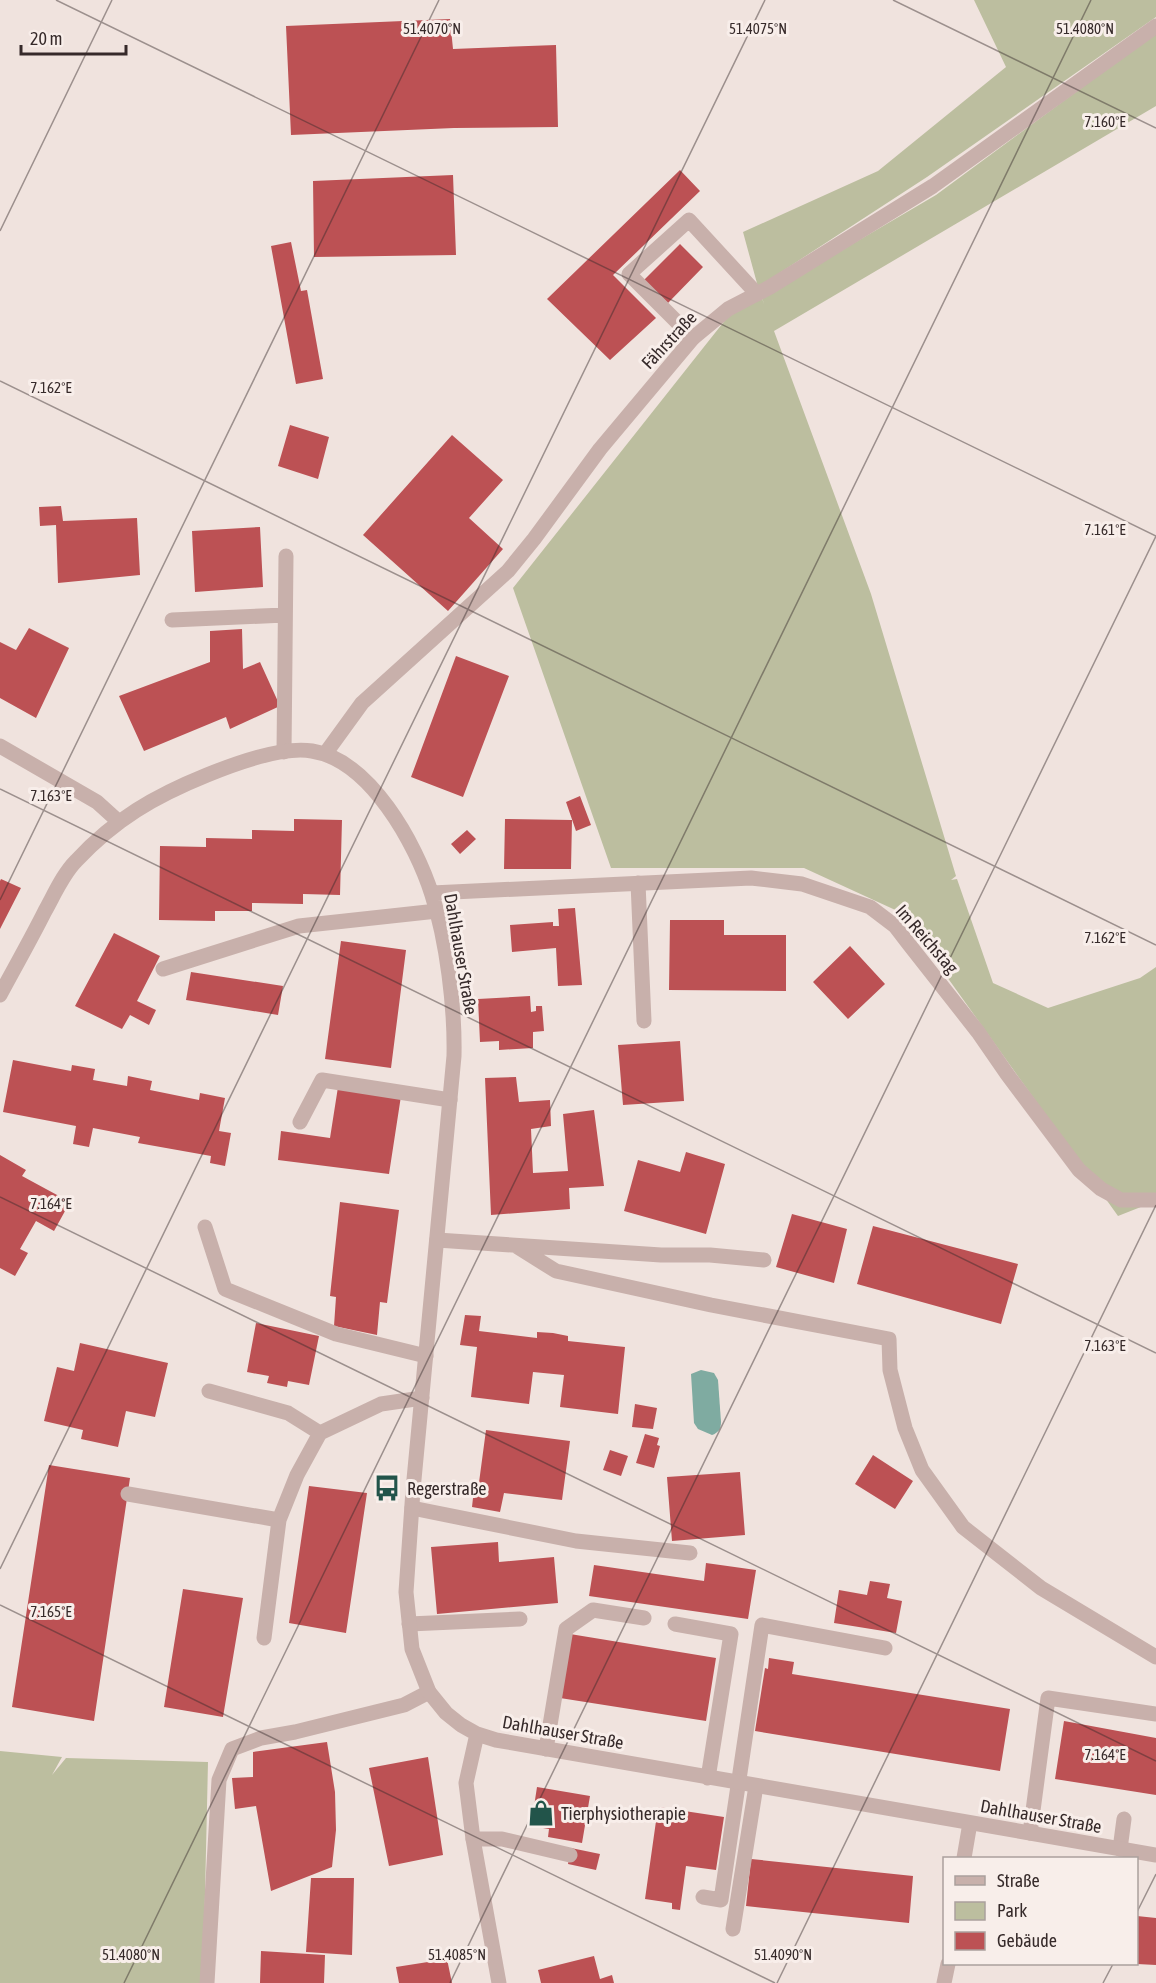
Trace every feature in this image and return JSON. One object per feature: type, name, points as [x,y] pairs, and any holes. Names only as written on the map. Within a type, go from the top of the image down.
[{"type":"street","name":"Fährstraße","points":[[325,754],[362,703],[508,571],[600,449],[693,338],[728,309],[757,294],[933,186],[1156,26]]},
{"type":"street","points":[[693,338],[629,274],[689,220],[757,294]]},
{"type":"street","points":[[284,752],[286,556]]},
{"type":"street","points":[[172,620],[285,615]]},
{"type":"street","points":[[0,746],[97,802],[118,821]]},
{"type":"street","name":"Dahlhauser Straße","points":[[0,995],[74,862],[118,821],[170,790],[227,767],[284,752],[302,750],[325,754],[348,766],[368,783],[385,805],[412,849],[432,893],[448,970],[453,1017],[454,1056],[406,1592],[412,1649],[429,1692],[446,1713],[477,1734],[496,1740],[1156,1855]]},
{"type":"street","name":"Im Reichstag","points":[[432,893],[751,878],[802,884],[870,907],[895,927],[915,951],[978,1032],[1079,1170],[1101,1189],[1121,1200],[1156,1200]]},
{"type":"street","points":[[638,883],[644,1021]]},
{"type":"street","points":[[163,969],[299,927],[437,911]]},
{"type":"street","points":[[300,1122],[322,1080],[450,1100]]},
{"type":"street","points":[[205,1227],[225,1289],[336,1334],[426,1356]]},
{"type":"street","points":[[437,1240],[764,1260]]},
{"type":"street","points":[[516,1246],[556,1270],[711,1305],[889,1339],[890,1370],[905,1428],[922,1470],[963,1527],[1041,1588],[1156,1657]]},
{"type":"street","points":[[209,1391],[288,1413],[320,1433]]},
{"type":"street","points":[[264,1638],[279,1520],[297,1475],[320,1433],[381,1404],[422,1398]]},
{"type":"street","points":[[128,1494],[279,1520]]},
{"type":"street","points":[[412,1508],[576,1542],[690,1553]]},
{"type":"street","points":[[546,1749],[566,1629],[593,1610],[644,1618]]},
{"type":"street","points":[[409,1624],[520,1619]]},
{"type":"street","points":[[675,1624],[732,1634],[708,1778]]},
{"type":"street","points":[[703,1897],[721,1900],[762,1625],[885,1648]]},
{"type":"street","points":[[207,1983],[219,1780],[232,1749],[261,1738],[404,1705],[429,1692]]},
{"type":"street","points":[[1030,1833],[1048,1698],[1156,1714]]},
{"type":"street","points":[[477,1734],[466,1783],[473,1839],[499,1983]]},
{"type":"street","points":[[733,1929],[756,1786]]},
{"type":"street","points":[[1120,1849],[1124,1819]]},
{"type":"street","points":[[964,1857],[970,1823]]},
{"type":"street","points":[[473,1839],[502,1839],[570,1855]]},
{"type":"street","points":[[944,1983],[948,1965]]},
{"type":"green space","points":[[974,0],[1156,0],[1156,17],[927,177],[758,287],[743,232],[878,171],[1006,67]]},
{"type":"green space","points":[[1156,33],[1156,106],[774,331],[871,594],[956,876],[951,880],[957,879],[993,983],[1048,1008],[1140,978],[1156,967],[1156,1201],[1118,1216],[917,935],[901,916],[904,914],[804,868],[611,868],[513,588],[730,314],[761,295],[764,304],[762,297],[936,195]]},
{"type":"green space","points":[[0,1751],[62,1757],[52,1775],[66,1758],[208,1762],[203,1983],[0,1983]]},
{"type":"water","points":[[701,1370],[714,1373],[718,1380],[721,1424],[719,1430],[712,1435],[698,1429],[694,1423],[691,1374]]},
{"type":"building","points":[[450,19],[453,49],[556,45],[558,127],[454,128],[291,135],[286,26]]},
{"type":"building","points":[[680,170],[700,191],[613,275],[656,318],[610,360],[547,299]]},
{"type":"building","points":[[453,175],[456,255],[314,257],[313,181]]},
{"type":"building","points":[[291,242],[301,291],[307,290],[323,379],[296,384],[271,246]]},
{"type":"building","points":[[680,244],[703,267],[668,303],[644,280]]},
{"type":"building","points":[[290,425],[329,437],[318,479],[278,466]]},
{"type":"building","points":[[452,435],[503,480],[469,518],[503,549],[448,611],[363,535]]},
{"type":"building","points":[[61,506],[63,521],[137,518],[140,575],[58,583],[56,525],[40,526],[39,507]]},
{"type":"building","points":[[260,527],[263,587],[195,592],[192,531]]},
{"type":"building","points":[[29,628],[69,648],[36,718],[0,698],[0,642],[16,650]]},
{"type":"building","points":[[242,629],[243,669],[260,662],[280,706],[230,729],[226,717],[144,751],[119,696],[210,662],[210,631]]},
{"type":"building","points":[[456,656],[509,676],[463,797],[411,777]]},
{"type":"building","points":[[580,796],[591,825],[576,831],[566,802]]},
{"type":"building","points":[[294,819],[342,820],[340,895],[303,894],[303,904],[252,903],[252,911],[215,911],[215,921],[159,920],[160,846],[206,847],[206,838],[252,839],[252,830],[294,831]]},
{"type":"building","points":[[505,819],[572,820],[571,869],[504,869]]},
{"type":"building","points":[[467,830],[476,839],[460,854],[451,844]]},
{"type":"building","points":[[1,879],[21,888],[0,929],[0,881]]},
{"type":"building","points":[[575,908],[582,985],[558,986],[556,948],[512,952],[510,925],[553,922],[553,926],[559,926],[558,909]]},
{"type":"building","points":[[670,920],[724,920],[724,935],[786,935],[786,991],[669,990]]},
{"type":"building","points":[[114,933],[160,956],[137,1001],[156,1010],[149,1025],[130,1015],[122,1029],[75,1006]]},
{"type":"building","points":[[341,941],[406,950],[391,1068],[325,1059]]},
{"type":"building","points":[[850,946],[885,984],[848,1019],[813,982]]},
{"type":"building","points":[[191,972],[283,986],[278,1015],[186,1000]]},
{"type":"building","points":[[530,996],[531,1012],[536,1011],[536,1006],[542,1006],[544,1031],[533,1032],[533,1048],[499,1050],[499,1041],[480,1042],[478,999]]},
{"type":"building","points":[[680,1041],[684,1101],[623,1105],[618,1045]]},
{"type":"building","points":[[13,1060],[71,1071],[72,1065],[95,1069],[93,1080],[127,1086],[128,1076],[152,1081],[150,1090],[199,1100],[200,1093],[225,1098],[219,1131],[231,1133],[225,1166],[210,1163],[211,1156],[138,1143],[140,1137],[93,1128],[89,1147],[73,1144],[76,1126],[3,1112]]},
{"type":"building","points":[[516,1077],[519,1102],[550,1100],[551,1126],[531,1129],[533,1173],[568,1171],[563,1114],[594,1110],[604,1186],[569,1188],[570,1209],[491,1215],[485,1078]]},
{"type":"building","points":[[338,1087],[401,1096],[389,1174],[278,1160],[281,1131],[330,1138]]},
{"type":"building","points":[[686,1152],[725,1164],[706,1234],[624,1211],[638,1160],[680,1172]]},
{"type":"building","points":[[0,1155],[26,1170],[22,1176],[70,1202],[54,1231],[36,1221],[20,1249],[28,1253],[15,1276],[0,1268]]},
{"type":"building","points":[[340,1202],[399,1210],[387,1303],[380,1302],[377,1335],[334,1326],[336,1297],[330,1296]]},
{"type":"building","points":[[792,1214],[847,1229],[834,1283],[776,1267]]},
{"type":"building","points":[[873,1226],[1018,1264],[1001,1324],[857,1284]]},
{"type":"building","points":[[465,1315],[481,1316],[479,1331],[537,1338],[537,1332],[553,1333],[568,1336],[568,1341],[625,1347],[618,1414],[560,1407],[564,1375],[533,1372],[529,1404],[471,1397],[477,1347],[460,1345]]},
{"type":"building","points":[[256,1323],[319,1336],[309,1385],[288,1381],[287,1387],[267,1383],[269,1376],[247,1372]]},
{"type":"building","points":[[80,1343],[168,1363],[155,1417],[126,1411],[118,1447],[81,1439],[83,1430],[44,1421],[57,1367],[74,1371]]},
{"type":"building","points":[[635,1404],[657,1408],[653,1429],[632,1427]]},
{"type":"building","points":[[486,1430],[570,1441],[562,1500],[504,1493],[500,1512],[472,1507],[474,1489],[478,1490]]},
{"type":"building","points":[[645,1434],[659,1438],[657,1445],[660,1446],[654,1468],[636,1463]]},
{"type":"building","points":[[610,1450],[628,1456],[621,1476],[603,1470]]},
{"type":"building","points":[[873,1455],[913,1481],[895,1509],[855,1484]]},
{"type":"building","points":[[49,1465],[130,1478],[94,1721],[12,1707]]},
{"type":"building","points":[[740,1472],[745,1535],[672,1541],[667,1477]]},
{"type":"building","points":[[309,1486],[367,1493],[346,1633],[289,1623]]},
{"type":"building","points":[[498,1542],[499,1562],[554,1557],[558,1603],[437,1614],[431,1547]]},
{"type":"building","points":[[706,1563],[756,1570],[748,1619],[589,1596],[594,1565],[704,1581]]},
{"type":"building","points":[[870,1581],[890,1584],[887,1598],[902,1601],[896,1633],[834,1623],[839,1590],[867,1595]]},
{"type":"building","points":[[183,1589],[243,1598],[223,1717],[164,1707]]},
{"type":"building","points":[[570,1634],[716,1658],[706,1721],[560,1698]]},
{"type":"building","points":[[769,1658],[794,1662],[792,1674],[1010,1709],[1000,1771],[755,1731],[765,1668],[768,1669]]},
{"type":"building","points":[[1064,1721],[1156,1738],[1156,1795],[1055,1779]]},
{"type":"building","points":[[327,1742],[335,1792],[336,1830],[332,1867],[271,1891],[256,1806],[235,1809],[232,1778],[253,1777],[253,1752]]},
{"type":"building","points":[[428,1757],[443,1855],[389,1866],[369,1768]]},
{"type":"building","points":[[537,1787],[590,1796],[582,1843],[548,1837],[549,1829],[531,1826]]},
{"type":"building","points":[[658,1807],[724,1817],[716,1870],[686,1866],[680,1910],[672,1909],[672,1903],[645,1899]]},
{"type":"building","points":[[571,1848],[600,1854],[596,1870],[568,1864]]},
{"type":"building","points":[[751,1859],[913,1876],[909,1923],[746,1906]]},
{"type":"building","points":[[311,1878],[354,1878],[352,1955],[306,1952]]},
{"type":"building","points":[[1138,1916],[1156,1918],[1156,1965],[1138,1964]]},
{"type":"building","points":[[261,1951],[325,1955],[324,1983],[260,1983]]},
{"type":"building","points":[[594,1956],[600,1979],[612,1975],[614,1983],[541,1983],[538,1970]]},
{"type":"building","points":[[447,1959],[452,1983],[399,1983],[396,1967]]},
{"type":"place","name":"Regerstraße","points":[[387,1488]]},
{"type":"place","name":"Tierphysiotherapie","points":[[541,1813]]}]
